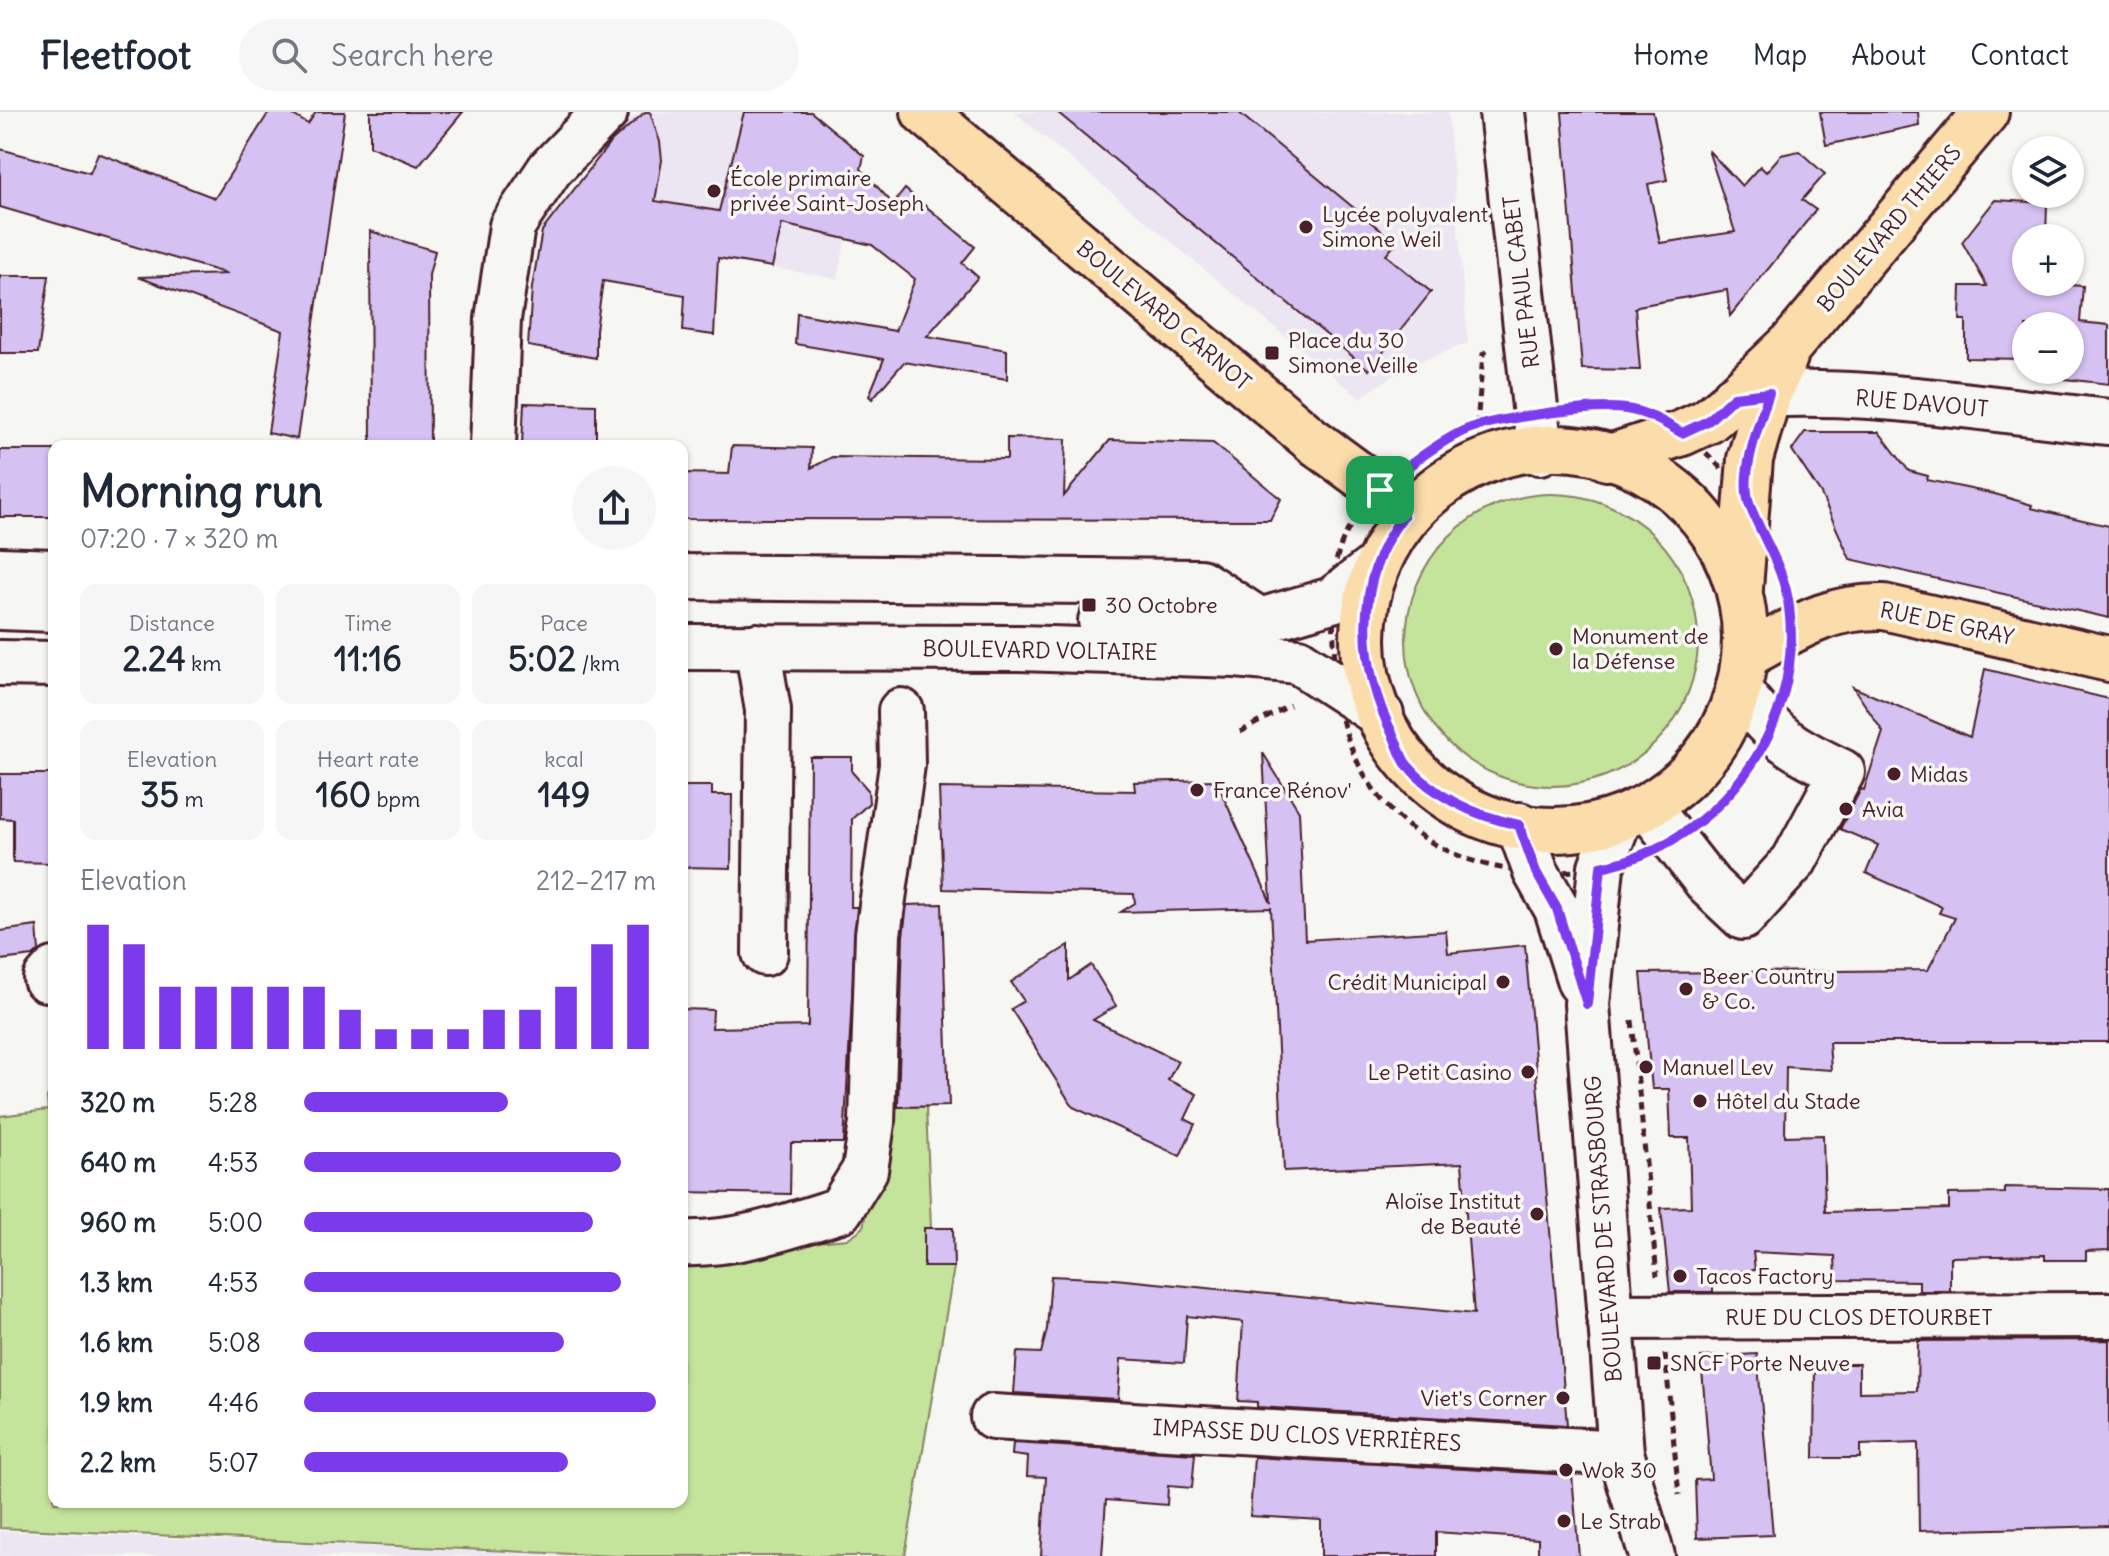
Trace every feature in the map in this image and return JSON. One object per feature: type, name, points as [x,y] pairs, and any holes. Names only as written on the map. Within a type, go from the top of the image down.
[{"type":"main road","name":"BOULEVARD CARNOT","points":[[924,112],[1312,440],[1392,503]]},
{"type":"main road","name":"BOULEVARD THIERS","points":[[1607,458],[1682,433],[1752,395],[1986,112]]},
{"type":"main road","points":[[1740,588],[1700,517],[1664,483],[1607,458],[1571,451],[1538,434],[1501,454],[1464,468],[1431,489],[1392,503],[1386,538],[1366,602],[1366,634],[1381,715],[1405,763],[1427,785],[1487,818],[1519,825],[1585,828],[1632,815],[1684,779],[1714,745],[1731,717],[1743,674],[1740,588],[1748,503],[1752,395]]},
{"type":"main road","name":"RUE DE GRAY","points":[[1743,674],[1789,633],[1816,618],[1852,607],[1884,607],[2109,659]]},
{"type":"street","points":[[493,440],[498,319],[512,226],[550,169],[605,112]]},
{"type":"street","name":"RUE PAUL CABET","points":[[1502,112],[1538,434]]},
{"type":"street","name":"RUE DAVOUT","points":[[1752,395],[1912,399],[2109,422]]},
{"type":"street","name":"BOULEVARD VOLTAIRE","points":[[688,621],[1260,621],[1332,600],[1376,566]]},
{"type":"street","points":[[0,570],[48,572]]},
{"type":"street","points":[[688,577],[1200,582],[1260,621]]},
{"type":"street","points":[[0,607],[48,609]]},
{"type":"street","points":[[757,646],[768,710],[765,953]]},
{"type":"street","name":"BOULEVARD VOLTAIRE","points":[[688,647],[1019,648],[1236,655],[1298,661],[1381,715]]},
{"type":"street","points":[[0,663],[48,664]]},
{"type":"street","points":[[1587,1004],[1601,867],[1632,815],[1674,842],[1710,886],[1743,917],[1794,861],[1842,772],[1792,748],[1770,731],[1743,674]]},
{"type":"street","points":[[688,1243],[703,1244],[773,1231],[840,1210],[865,1170],[872,1123],[878,934],[902,765],[901,711]]},
{"type":"street","points":[[1519,825],[1536,872],[1557,909],[1587,1004]]},
{"type":"street","name":"BOULEVARD DE STRASBOURG","points":[[1587,1004],[1621,1453],[1615,1508],[1619,1556]]},
{"type":"street","name":"RUE DU CLOS DETOURBET","points":[[1609,1317],[2109,1315]]},
{"type":"street","name":"IMPASSE DU CLOS VERRIÈRES","points":[[993,1417],[1621,1453]]},
{"type":"street","name":"BOULEVARD DE STRASBOURG","points":[[1621,1453],[1652,1556]]},
{"type":"path","points":[[1626,409],[1656,417],[1701,447],[1748,503],[1768,539],[1789,607],[1789,633],[1785,678],[1770,731],[1742,778],[1716,809],[1674,842],[1630,861],[1601,867],[1536,872],[1469,860],[1402,823],[1377,798],[1354,757],[1336,684],[1332,600],[1334,566],[1352,522],[1392,503],[1403,469],[1462,431],[1538,434],[1626,409]]},
{"type":"path","points":[[1240,732],[1290,705]]},
{"type":"path","points":[[1631,1007],[1680,1503]]},
{"type":"shaded area","name":"École primaire privée Saint-Joseph","points":[[641,112],[811,112],[864,156],[837,279],[712,257],[658,290],[533,270],[542,227],[625,124]]},
{"type":"shaded area","name":"Lycée polyvalent Simone Weil","points":[[1014,112],[1448,112],[1468,343],[1406,367],[1360,398]]},
{"type":"shaded area","points":[[0,1531],[582,1556],[0,1556]]},
{"type":"green space","points":[[1552,494],[1580,497],[1608,505],[1633,519],[1655,537],[1673,559],[1687,584],[1695,612],[1698,640],[1695,668],[1687,696],[1673,721],[1655,743],[1633,761],[1608,775],[1580,783],[1552,786],[1524,783],[1496,775],[1471,761],[1449,743],[1431,721],[1417,696],[1409,668],[1406,640],[1409,612],[1417,584],[1431,559],[1449,537],[1471,519],[1496,505],[1524,497]]},
{"type":"green space","points":[[886,1106],[926,1107],[931,1228],[924,1229],[924,1267],[954,1267],[905,1556],[616,1556],[0,1528],[0,1116],[48,1110],[48,1508],[688,1508],[688,1254],[847,1239],[863,1228]]},
{"type":"building","points":[[269,112],[288,112],[308,124],[316,112],[345,112],[297,439],[268,433],[283,331],[138,277],[228,274],[0,207],[0,149],[90,173],[98,153],[215,198]]},
{"type":"building","points":[[370,112],[463,112],[418,166],[370,146]]},
{"type":"building","points":[[645,112],[650,112],[660,142],[662,160],[655,201],[719,211],[744,112],[811,112],[864,156],[861,169],[893,204],[905,189],[975,247],[962,263],[978,277],[927,336],[1007,350],[1007,379],[904,362],[872,399],[869,396],[884,359],[795,344],[797,313],[895,331],[915,279],[872,245],[782,224],[772,267],[718,258],[714,335],[683,331],[685,295],[603,281],[596,330],[596,358],[528,346],[532,287],[542,231],[610,143]]},
{"type":"building","points":[[1057,112],[1238,112],[1396,243],[1386,255],[1431,292],[1369,370]]},
{"type":"building","points":[[1562,112],[1653,112],[1667,180],[1648,184],[1660,243],[1735,232],[1708,150],[1742,186],[1760,166],[1766,172],[1781,155],[1799,151],[1825,174],[1802,200],[1816,210],[1730,316],[1727,290],[1638,306],[1635,308],[1640,370],[1582,369]]},
{"type":"building","points":[[1820,112],[1918,112],[1919,125],[1826,145]]},
{"type":"building","points":[[1995,200],[2012,201],[2012,208],[2047,208],[2046,224],[2012,224],[2012,296],[2082,296],[2081,312],[2012,312],[2012,359],[1966,358],[1966,320],[1960,320],[1961,286],[1987,286],[1962,242]]},
{"type":"building","points":[[370,231],[435,251],[429,275],[430,440],[371,440]]},
{"type":"building","points":[[0,276],[49,276],[38,353],[0,353]]},
{"type":"building","points":[[2084,322],[2109,325],[2109,384],[2084,381]]},
{"type":"building","points":[[524,403],[596,405],[596,440],[522,440]]},
{"type":"building","points":[[1805,432],[1879,432],[1909,471],[1928,476],[1927,480],[1995,494],[2032,505],[2031,508],[2109,526],[2109,618],[1850,559],[1821,494],[1792,450]]},
{"type":"building","points":[[1007,438],[1066,439],[1064,496],[1110,440],[1213,443],[1281,499],[1270,520],[688,519],[688,473],[729,474],[732,446],[812,448],[811,468],[832,457],[1007,459]]},
{"type":"building","points":[[0,450],[48,450],[48,517],[0,517]]},
{"type":"building","points":[[1985,669],[2109,699],[2109,1042],[1829,1042],[1831,1070],[1786,1067],[1785,1136],[1823,1135],[1825,1212],[1949,1209],[1949,1194],[2005,1193],[2005,1187],[2109,1189],[2109,1250],[2086,1251],[2086,1260],[2045,1260],[2045,1255],[1950,1257],[1950,1291],[1919,1291],[1919,1281],[1836,1280],[1835,1256],[1753,1252],[1755,1270],[1713,1275],[1713,1292],[1670,1292],[1661,1208],[1691,1207],[1689,1138],[1671,1138],[1669,1089],[1652,1089],[1641,973],[1928,970],[1955,918],[1939,913],[1942,907],[1866,873],[1878,845],[1840,829],[1861,789],[1864,790],[1883,732],[1853,687],[1970,737]]},
{"type":"building","points":[[1263,753],[1299,811],[1305,940],[1446,931],[1448,953],[1525,945],[1567,1425],[1257,1407],[1257,1402],[1238,1401],[1243,1322],[1187,1316],[1184,1363],[1121,1359],[1118,1399],[1014,1393],[1017,1352],[1041,1353],[1047,1329],[1051,1276],[1115,1279],[1474,1314],[1462,1163],[1284,1171],[1271,908],[1121,912],[1135,903],[1134,894],[943,889],[939,788],[1135,791],[1134,782],[1216,780],[1271,903]]},
{"type":"building","points":[[810,757],[852,757],[852,772],[868,790],[869,803],[852,819],[851,907],[857,907],[844,1143],[791,1143],[790,1194],[688,1192],[688,1009],[713,1010],[712,1028],[808,1026]]},
{"type":"building","points":[[0,774],[48,774],[48,863],[13,862],[13,819],[0,818]]},
{"type":"building","points":[[688,786],[712,786],[712,795],[732,795],[731,868],[688,867]]},
{"type":"building","points":[[942,904],[949,1106],[898,1107],[903,936],[907,905]]},
{"type":"building","points":[[37,926],[39,951],[33,956],[0,960],[0,931]]},
{"type":"building","points":[[1069,945],[1069,980],[1091,965],[1116,1006],[1093,1020],[1178,1061],[1168,1080],[1197,1094],[1185,1119],[1195,1124],[1180,1156],[1073,1107],[1011,1009],[1024,1001],[1011,982]]},
{"type":"building","points":[[924,1228],[953,1228],[954,1267],[924,1267]]},
{"type":"building","points":[[2109,1340],[2109,1526],[1919,1531],[1918,1443],[1860,1445],[1860,1458],[1814,1458],[1815,1364],[1859,1364],[1859,1392],[1917,1391],[1918,1341]]},
{"type":"building","points":[[1757,1354],[1773,1535],[1697,1538],[1695,1480],[1711,1479],[1701,1357]]},
{"type":"building","points":[[1013,1443],[1195,1454],[1192,1488],[1168,1486],[1167,1505],[1106,1500],[1102,1556],[1041,1556],[1046,1477],[1027,1476],[1028,1457],[1012,1455]]},
{"type":"building","points":[[1254,1457],[1572,1475],[1579,1556],[1538,1556],[1538,1539],[1436,1532],[1436,1556],[1321,1556],[1321,1520],[1250,1516]]},
{"type":"place","name":"École primaire privée Saint-Joseph","points":[[714,191]]},
{"type":"place","name":"Lycée polyvalent Simone Weil","points":[[1306,227]]},
{"type":"place","name":"Place du 30 Simone Veille","points":[[1272,353]]},
{"type":"place","name":"30 Octobre","points":[[1089,605]]},
{"type":"place","name":"Monument de la Défense","points":[[1556,649]]},
{"type":"place","name":"Midas","points":[[1894,774]]},
{"type":"place","name":"France Rénov'","points":[[1197,790]]},
{"type":"place","name":"Avia","points":[[1846,809]]},
{"type":"place","name":"Crédit Municipal","points":[[1503,982]]},
{"type":"place","name":"Beer Country & Co.","points":[[1686,989]]},
{"type":"place","name":"Manuel Lev","points":[[1646,1067]]},
{"type":"place","name":"Le Petit Casino","points":[[1528,1072]]},
{"type":"place","name":"Hôtel du Stade","points":[[1700,1101]]},
{"type":"place","name":"Aloïse Institut de Beauté","points":[[1537,1214]]},
{"type":"place","name":"Tacos Factory","points":[[1680,1276]]},
{"type":"place","name":"SNCF Porte Neuve","points":[[1654,1363]]},
{"type":"place","name":"Viet's Corner","points":[[1563,1398]]},
{"type":"place","name":"Wok 30","points":[[1566,1470]]},
{"type":"place","name":"Le Strab","points":[[1564,1521]]},
{"type":"route","points":[[1769,393],[1750,459],[1748,503],[1768,539],[1789,607],[1789,655],[1780,705],[1763,749],[1716,809],[1656,852],[1601,867],[1587,1004],[1557,909],[1536,872],[1519,825],[1487,818],[1427,785],[1405,763],[1381,715],[1369,666],[1366,602],[1386,538],[1403,516],[1380,490],[1425,454],[1462,431],[1477,426],[1537,416],[1626,409],[1656,417],[1682,433],[1708,421],[1734,397],[1769,393]]}]
